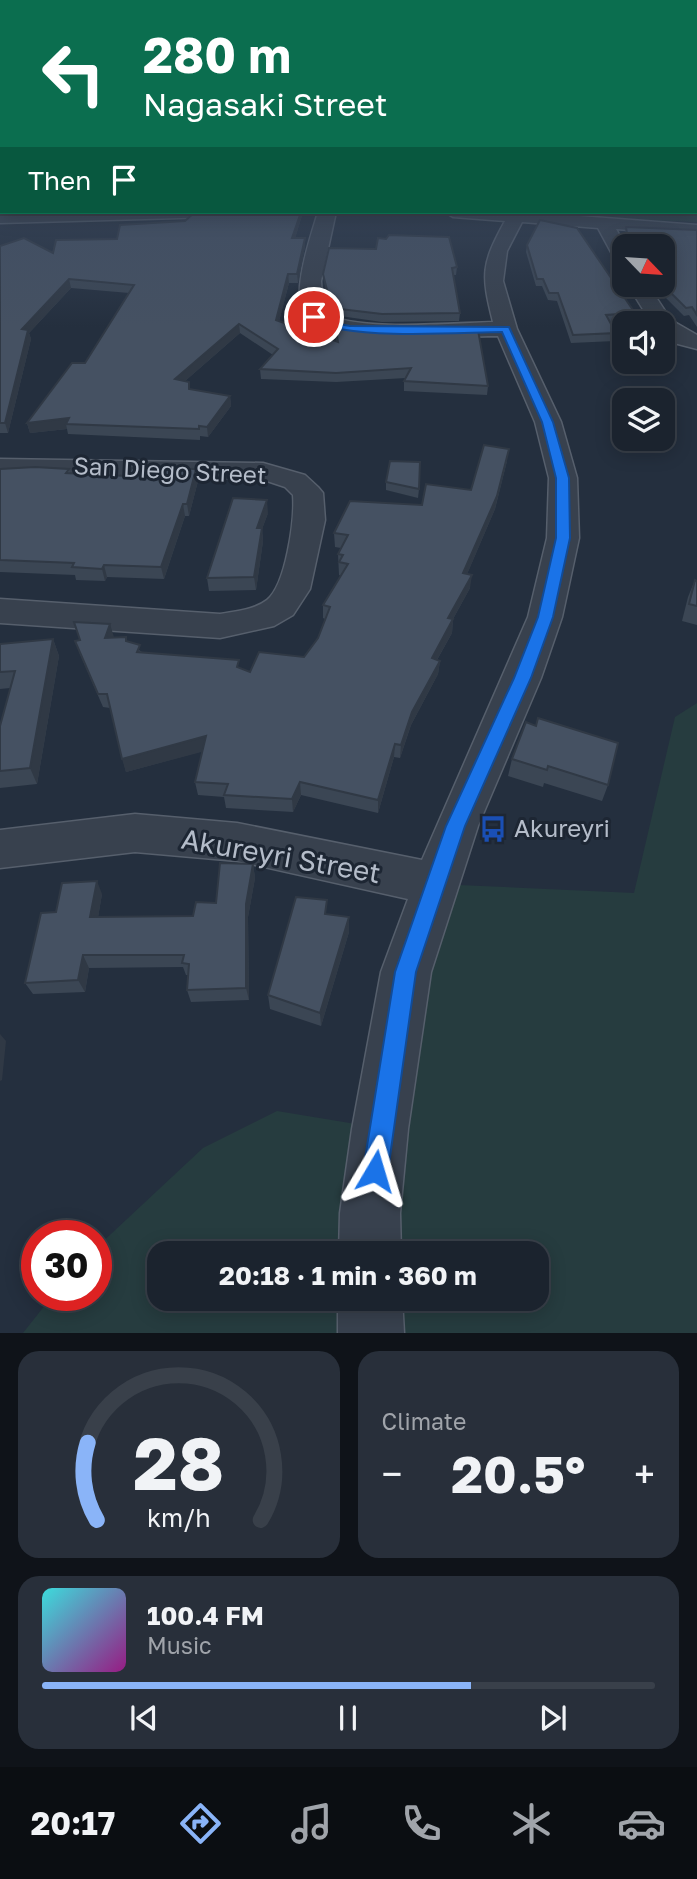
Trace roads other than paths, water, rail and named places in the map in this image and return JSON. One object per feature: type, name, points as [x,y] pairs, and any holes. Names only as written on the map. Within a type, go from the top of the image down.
[{"type":"street","points":[[0,218],[109,214]]},
{"type":"street","points":[[326,214],[310,295],[311,310],[320,322],[350,329],[506,329]]},
{"type":"street","points":[[370,1241],[370,1213],[393,1041],[406,972],[461,814],[523,678],[545,617],[563,538],[563,478],[550,431],[506,329],[495,291],[494,264],[503,236],[518,214],[605,225],[697,230]]},
{"type":"street","points":[[605,225],[612,238]]},
{"type":"street","points":[[675,333],[697,342]]},
{"type":"street","name":"San Diego Street","points":[[0,467],[263,471],[295,481],[308,493],[310,520],[293,589],[281,607],[262,618],[220,626],[0,611]]},
{"type":"street","name":"Akureyri Street","points":[[0,849],[135,834],[237,842],[436,884]]},
{"type":"street","points":[[370,1311],[371,1333]]},
{"type":"place","name":"Akureyri","points":[[493,829]]}]
